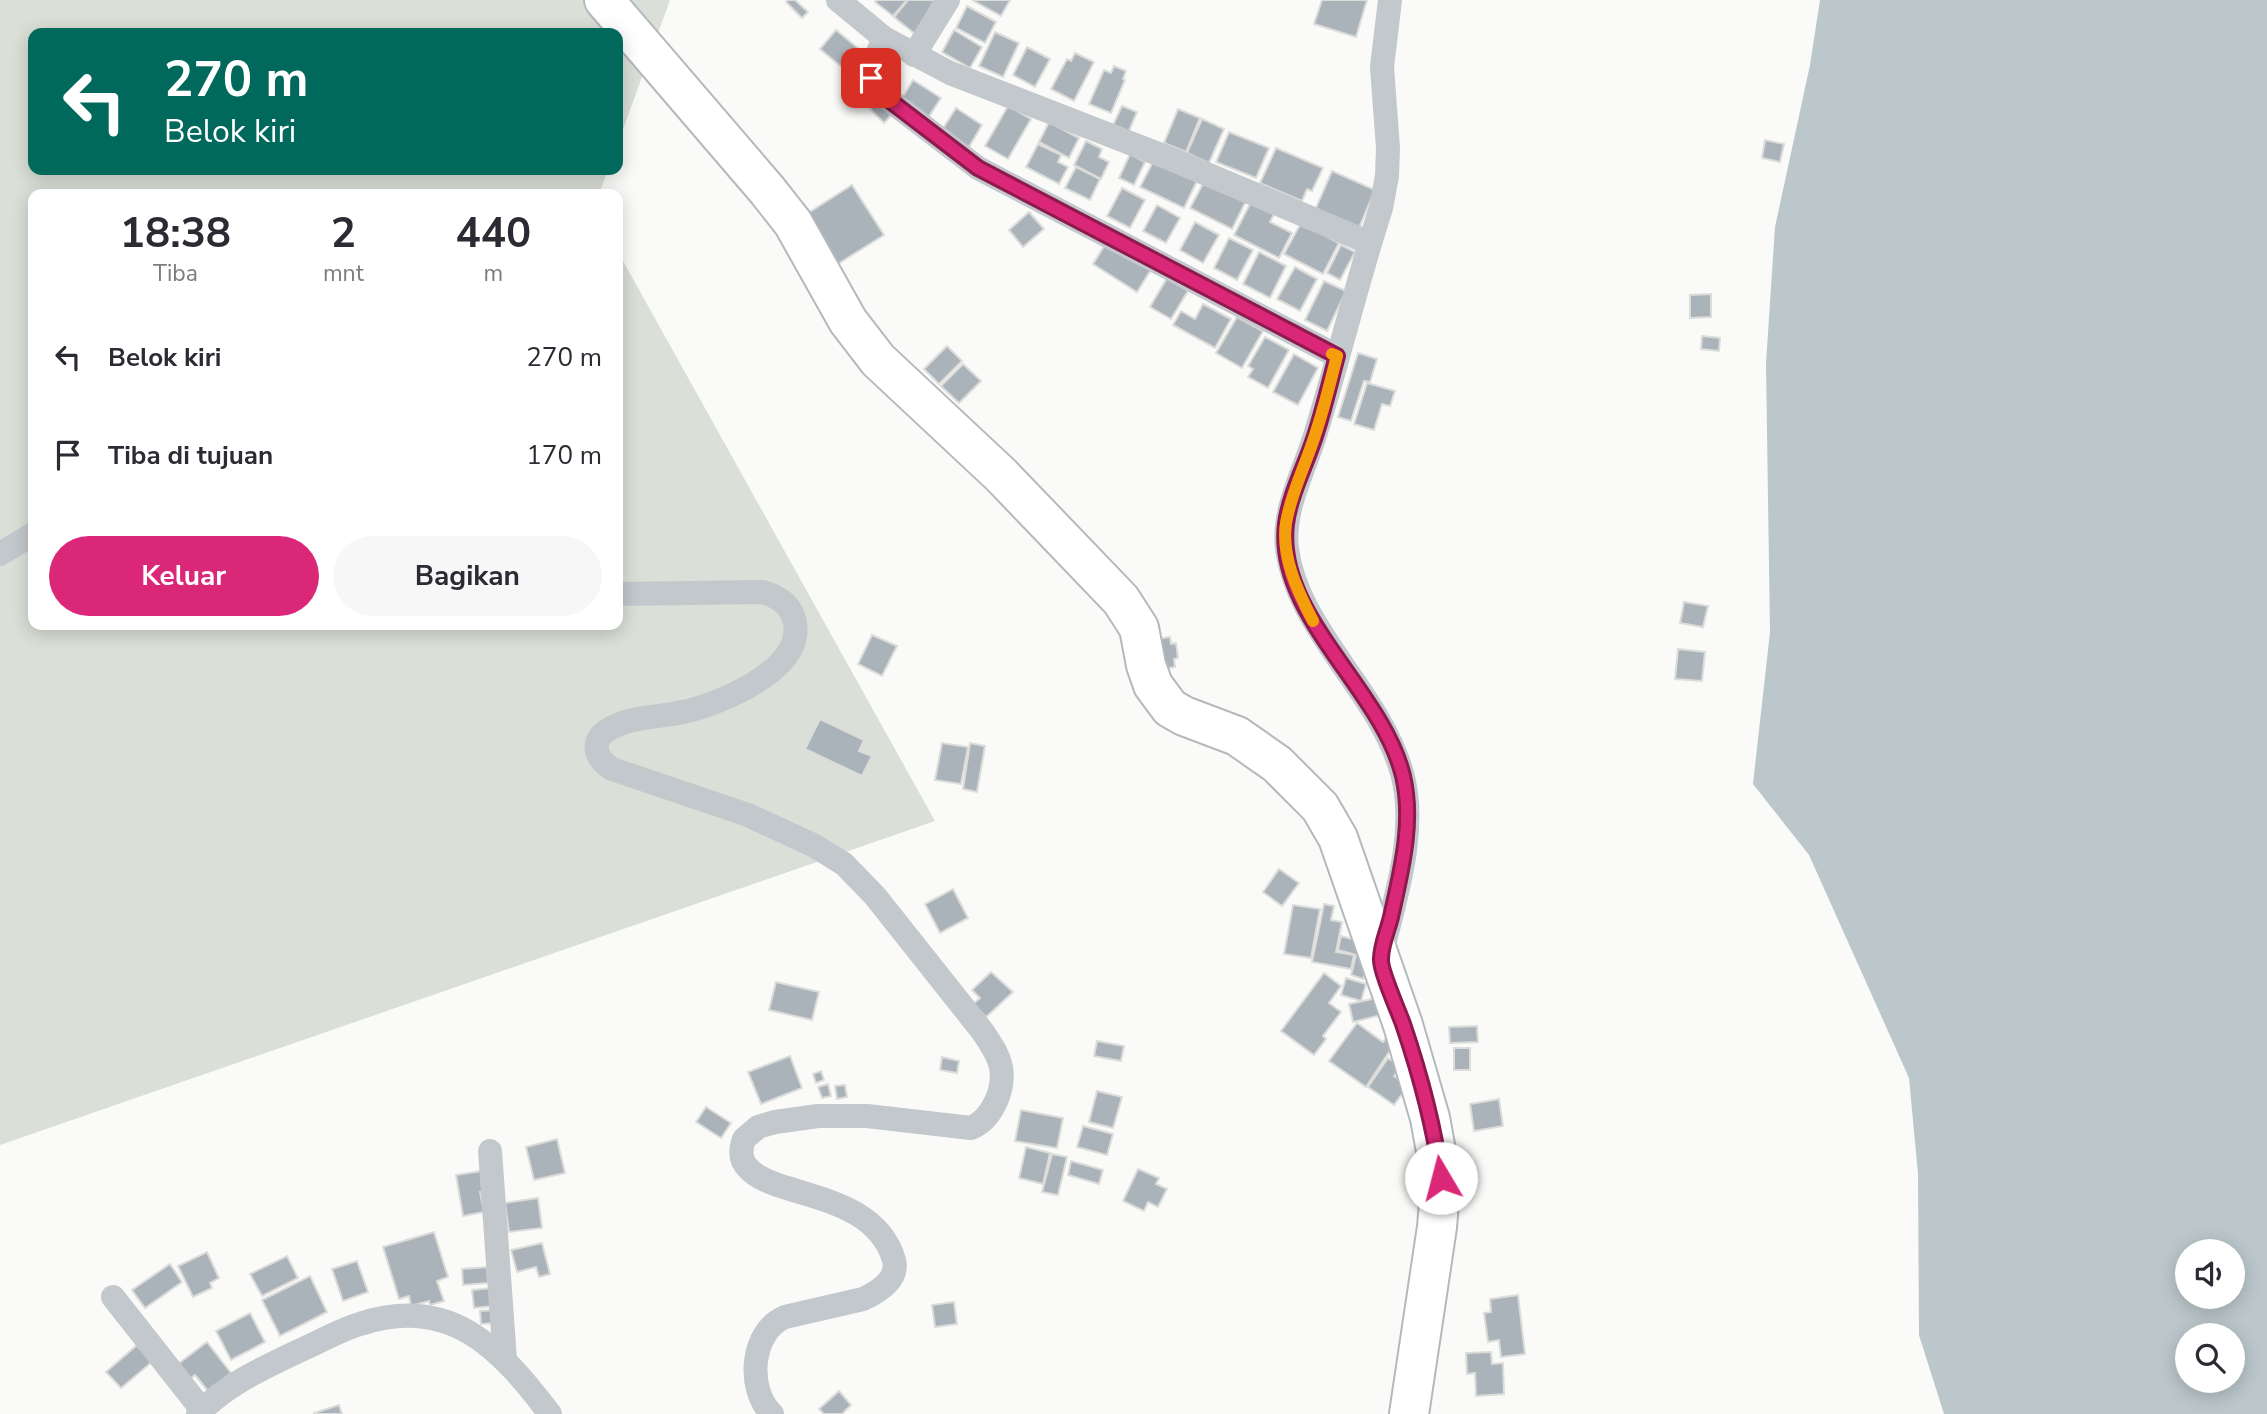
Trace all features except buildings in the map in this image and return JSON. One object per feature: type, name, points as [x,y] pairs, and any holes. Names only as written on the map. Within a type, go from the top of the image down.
[{"type":"highway","points":[[604,0],[768,190],[793,223],[848,321],[878,360],[1000,475],[1121,600],[1139,628],[1153,685],[1170,708],[1237,736],[1257,750],[1297,783],[1320,807],[1338,838],[1421,1085],[1441,1178],[1437,1227],[1409,1414]]},
{"type":"street","points":[[838,0],[884,38],[975,84],[1171,159],[1370,243]]},
{"type":"street","points":[[914,55],[948,0]]},
{"type":"street","points":[[1380,960],[1402,863],[1406,830],[1406,800],[1402,775],[1392,746],[1370,704],[1315,625],[1300,595],[1291,570],[1286,524],[1316,433],[1381,208],[1387,176],[1388,148],[1382,67],[1390,0]]},
{"type":"street","points":[[884,38],[871,71],[873,86],[960,156],[978,168],[1337,356]]},
{"type":"street","points":[[0,554],[28,537]]},
{"type":"street","points":[[623,594],[746,592],[774,595],[783,601],[795,621],[795,635],[792,648],[768,674],[727,696],[687,711],[618,724],[606,730],[599,738],[596,746],[598,755],[603,763],[612,769],[748,816],[815,846],[844,864],[875,896],[982,1032],[996,1053],[1002,1076],[993,1107],[981,1124],[971,1128],[867,1116],[831,1116],[758,1126],[744,1139],[741,1155],[749,1170],[776,1184],[862,1216],[875,1228],[887,1246],[894,1265],[892,1278],[873,1294],[785,1317],[776,1320],[767,1329],[759,1353],[755,1381],[758,1396],[772,1414]]},
{"type":"street","points":[[490,1151],[506,1360]]},
{"type":"street","points":[[113,1297],[200,1412],[254,1373],[332,1335],[361,1323],[414,1316],[456,1325],[474,1334],[506,1360],[550,1414]]},
{"type":"shaded area","points":[[0,0],[670,0],[623,129],[623,28],[28,28],[28,175],[606,175],[601,189],[28,189],[28,630],[623,630],[623,261],[935,821],[0,1145]]},
{"type":"shaded area","points":[[1820,0],[2267,0],[2267,1414],[1944,1414],[1919,1335],[1918,1174],[1909,1078],[1809,855],[1753,784],[1770,632],[1766,363],[1775,227],[1810,65]]},
{"type":"slow traffic","points":[[1313,621],[1291,570],[1286,524],[1316,433],[1337,356],[1332,354]]},
{"type":"route","points":[[871,78],[873,86],[880,93],[978,168],[1337,356],[1316,433],[1286,524],[1287,546],[1291,570],[1315,625],[1370,704],[1392,746],[1402,775],[1406,800],[1406,830],[1402,863],[1380,960],[1421,1085],[1441,1178]]}]
